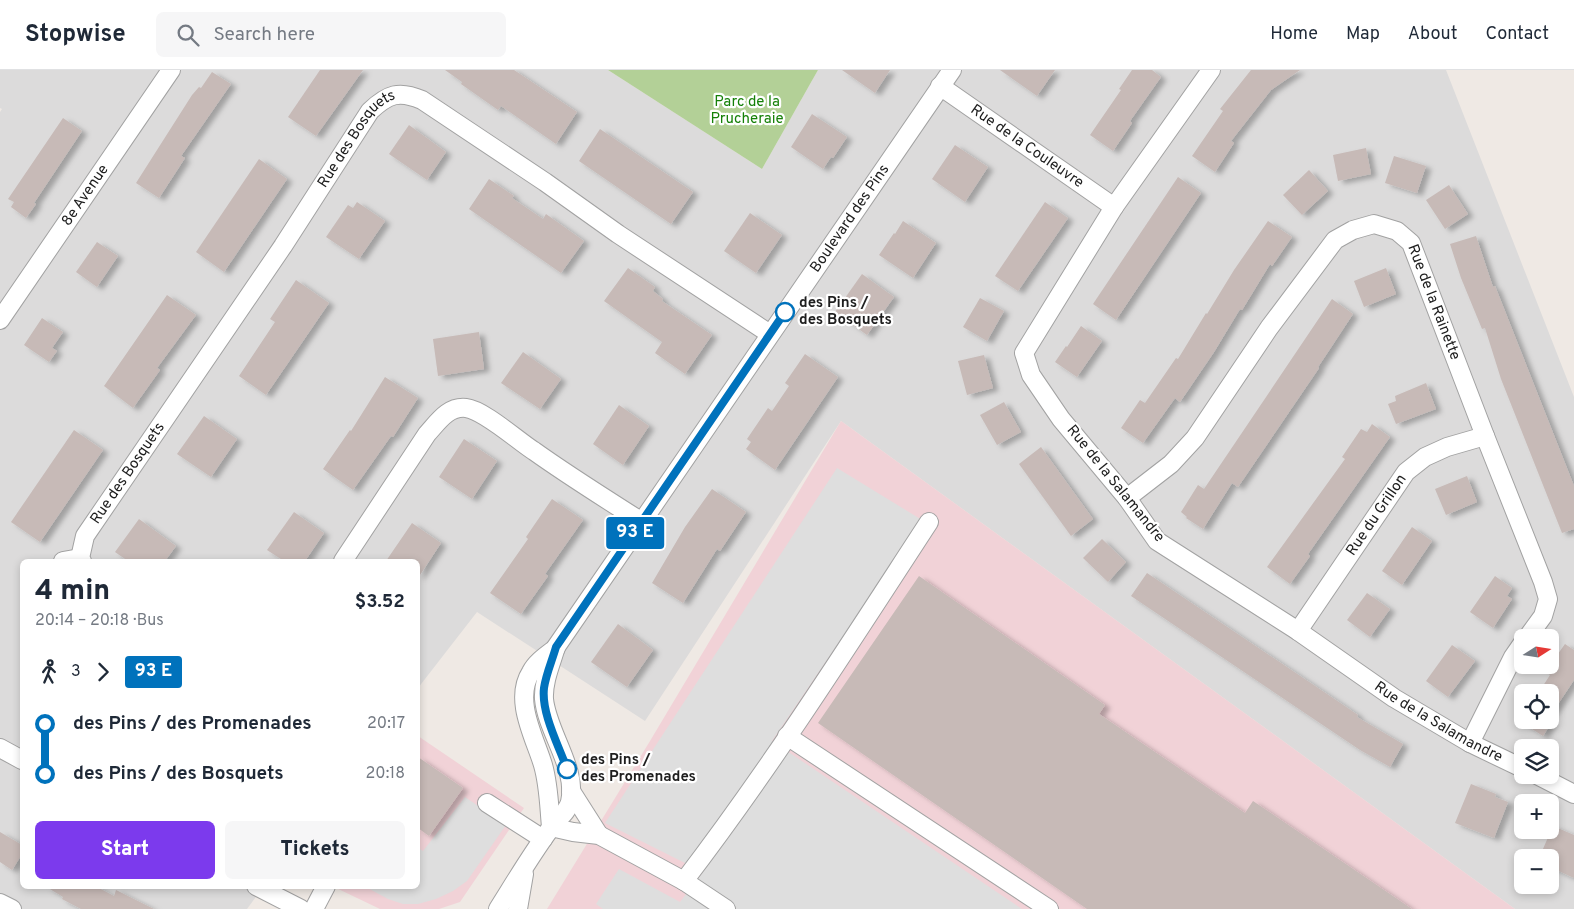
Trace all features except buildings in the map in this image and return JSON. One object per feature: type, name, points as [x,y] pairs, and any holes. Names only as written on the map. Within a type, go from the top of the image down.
[{"type":"street","name":"8e Avenue","points":[[0,320],[170,70]]},
{"type":"street","name":"Boulevard des Pins","points":[[498,909],[547,833],[566,811],[571,800],[567,769],[546,712],[544,698],[546,681],[556,647],[952,70]]},
{"type":"street","name":"Rue de la Salamandre","points":[[1211,70],[1114,207],[1024,353],[1030,375],[1061,419],[1127,498],[1157,541],[1298,631],[1394,698],[1470,743],[1514,764]]},
{"type":"street","name":"Rue de la Couleuvre","points":[[940,86],[1114,207]]},
{"type":"street","name":"Rue des Bosquets","points":[[75,559],[85,536],[283,246],[370,111],[381,101],[394,95],[410,95],[422,100],[545,182],[618,234],[770,334]]},
{"type":"street","name":"Rue de la Rainette","points":[[1127,498],[1171,464],[1195,438],[1269,328],[1334,240],[1353,230],[1374,224],[1397,231],[1411,243],[1543,582],[1548,599],[1542,616],[1533,629]]},
{"type":"street","points":[[344,559],[427,434],[442,416],[454,409],[467,408],[480,413],[533,451],[642,522]]},
{"type":"street","name":"Rue du Grillon","points":[[1298,631],[1406,472],[1425,457],[1439,450],[1485,436]]},
{"type":"street","points":[[684,881],[708,850],[787,736],[929,522]]},
{"type":"street","points":[[547,833],[549,796],[546,777],[527,715],[525,695],[526,684],[531,670],[556,647]]},
{"type":"street","points":[[1470,743],[1514,656]]},
{"type":"street","points":[[787,736],[1049,909]]},
{"type":"street","points":[[0,748],[20,759]]},
{"type":"street","points":[[1555,784],[1574,794]]},
{"type":"street","points":[[571,790],[599,835]]},
{"type":"street","points":[[487,803],[547,833],[573,832],[599,835],[684,881],[726,909]]},
{"type":"street","points":[[518,909],[525,866]]},
{"type":"street","points":[[262,889],[301,909]]},
{"type":"street","points":[[314,909],[324,889]]},
{"type":"street","points":[[0,903],[12,909]]},
{"type":"shaded area","points":[[0,70],[608,70],[762,169],[818,70],[1446,70],[1574,397],[1574,909],[1515,909],[841,421],[645,721],[477,612],[420,685],[420,559],[20,559],[20,889],[262,889],[247,909],[0,909],[0,112],[2,109],[0,108]]},
{"type":"shaded area","points":[[841,421],[1515,909],[547,909],[650,741]]},
{"type":"shaded area","points":[[837,468],[922,520],[772,741],[1022,909],[603,909],[596,904],[619,869],[680,902],[703,872],[605,823]]},
{"type":"shaded area","points":[[420,737],[524,808],[460,902],[439,909],[380,909],[338,889],[420,889]]},
{"type":"shaded area","points":[[465,797],[506,825],[467,881],[453,891],[436,899],[418,904],[403,904],[388,899],[370,889],[420,889],[420,849],[423,851]]},
{"type":"green space","name":"Parc de la Prucheraie","points":[[608,70],[818,70],[762,169]]},
{"type":"bus line","points":[[567,769],[546,712],[544,698],[544,689],[556,647],[785,312]]},
{"type":"place","name":"des Pins / des Bosquets","points":[[785,312]]},
{"type":"place","name":"des Pins / des Promenades","points":[[567,769]]}]
